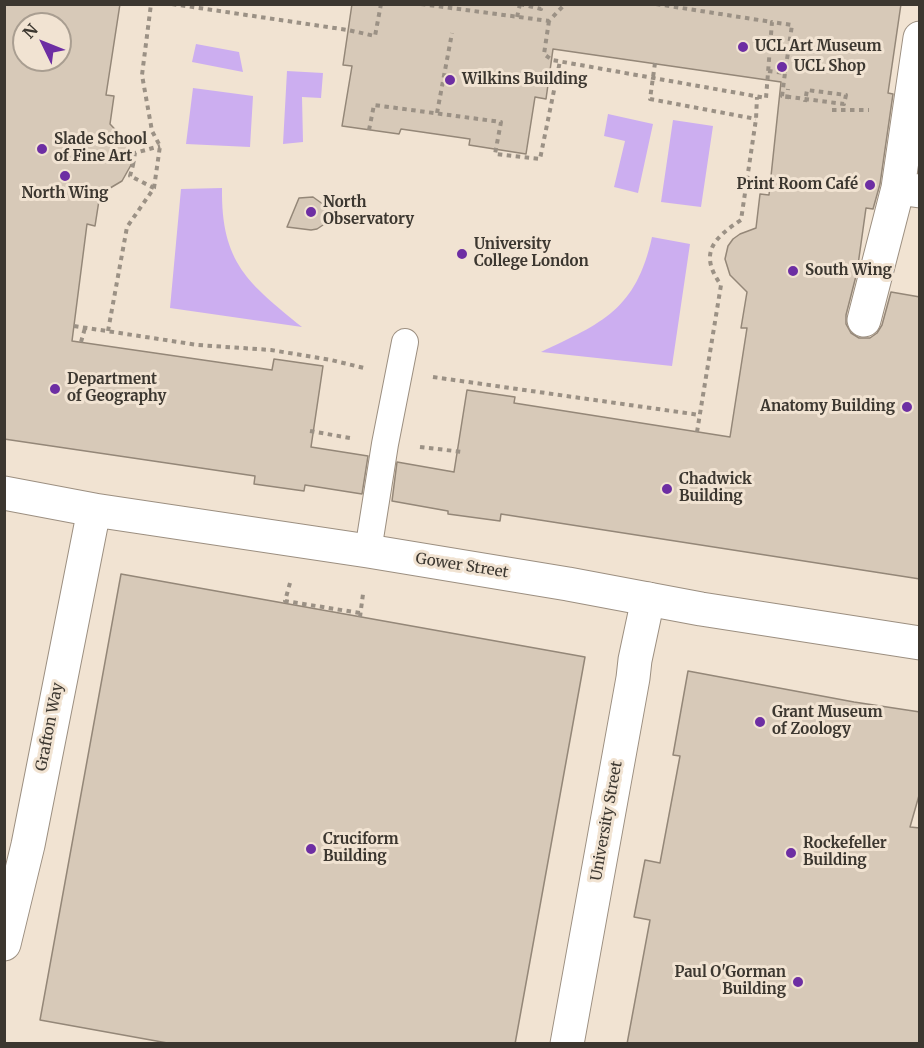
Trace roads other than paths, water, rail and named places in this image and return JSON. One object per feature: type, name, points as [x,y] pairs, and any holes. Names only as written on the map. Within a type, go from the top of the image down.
[{"type":"main road","points":[[864,320],[909,190],[920,38]]},
{"type":"main road","name":"Gower Street","points":[[4,493],[94,510],[368,551],[701,609],[920,643]]},
{"type":"main road","name":"Grafton Way","points":[[6,933],[28,845],[94,510]]},
{"type":"main road","name":"University Street","points":[[567,1044],[635,660],[648,599]]},
{"type":"lane","points":[[368,551],[385,444],[405,342]]},
{"type":"place","name":"UCL Art Museum","points":[[743,47]]},
{"type":"place","name":"UCL Shop","points":[[782,67]]},
{"type":"place","name":"Wilkins Building","points":[[450,80]]},
{"type":"place","name":"Slade School of Fine Art","points":[[42,149]]},
{"type":"place","name":"North Wing","points":[[65,176]]},
{"type":"place","name":"Print Room Café","points":[[870,185]]},
{"type":"place","name":"North Observatory","points":[[311,212]]},
{"type":"place","name":"University College London","points":[[462,254]]},
{"type":"place","name":"South Wing","points":[[793,271]]},
{"type":"place","name":"Department of Geography","points":[[55,389]]},
{"type":"place","name":"Anatomy Building","points":[[907,407]]},
{"type":"place","name":"Chadwick Building","points":[[667,489]]},
{"type":"place","name":"Grant Museum of Zoology","points":[[760,722]]},
{"type":"place","name":"Cruciform Building","points":[[311,849]]},
{"type":"place","name":"Rockefeller Building","points":[[791,853]]},
{"type":"place","name":"Paul O'Gorman Building","points":[[798,982]]}]
